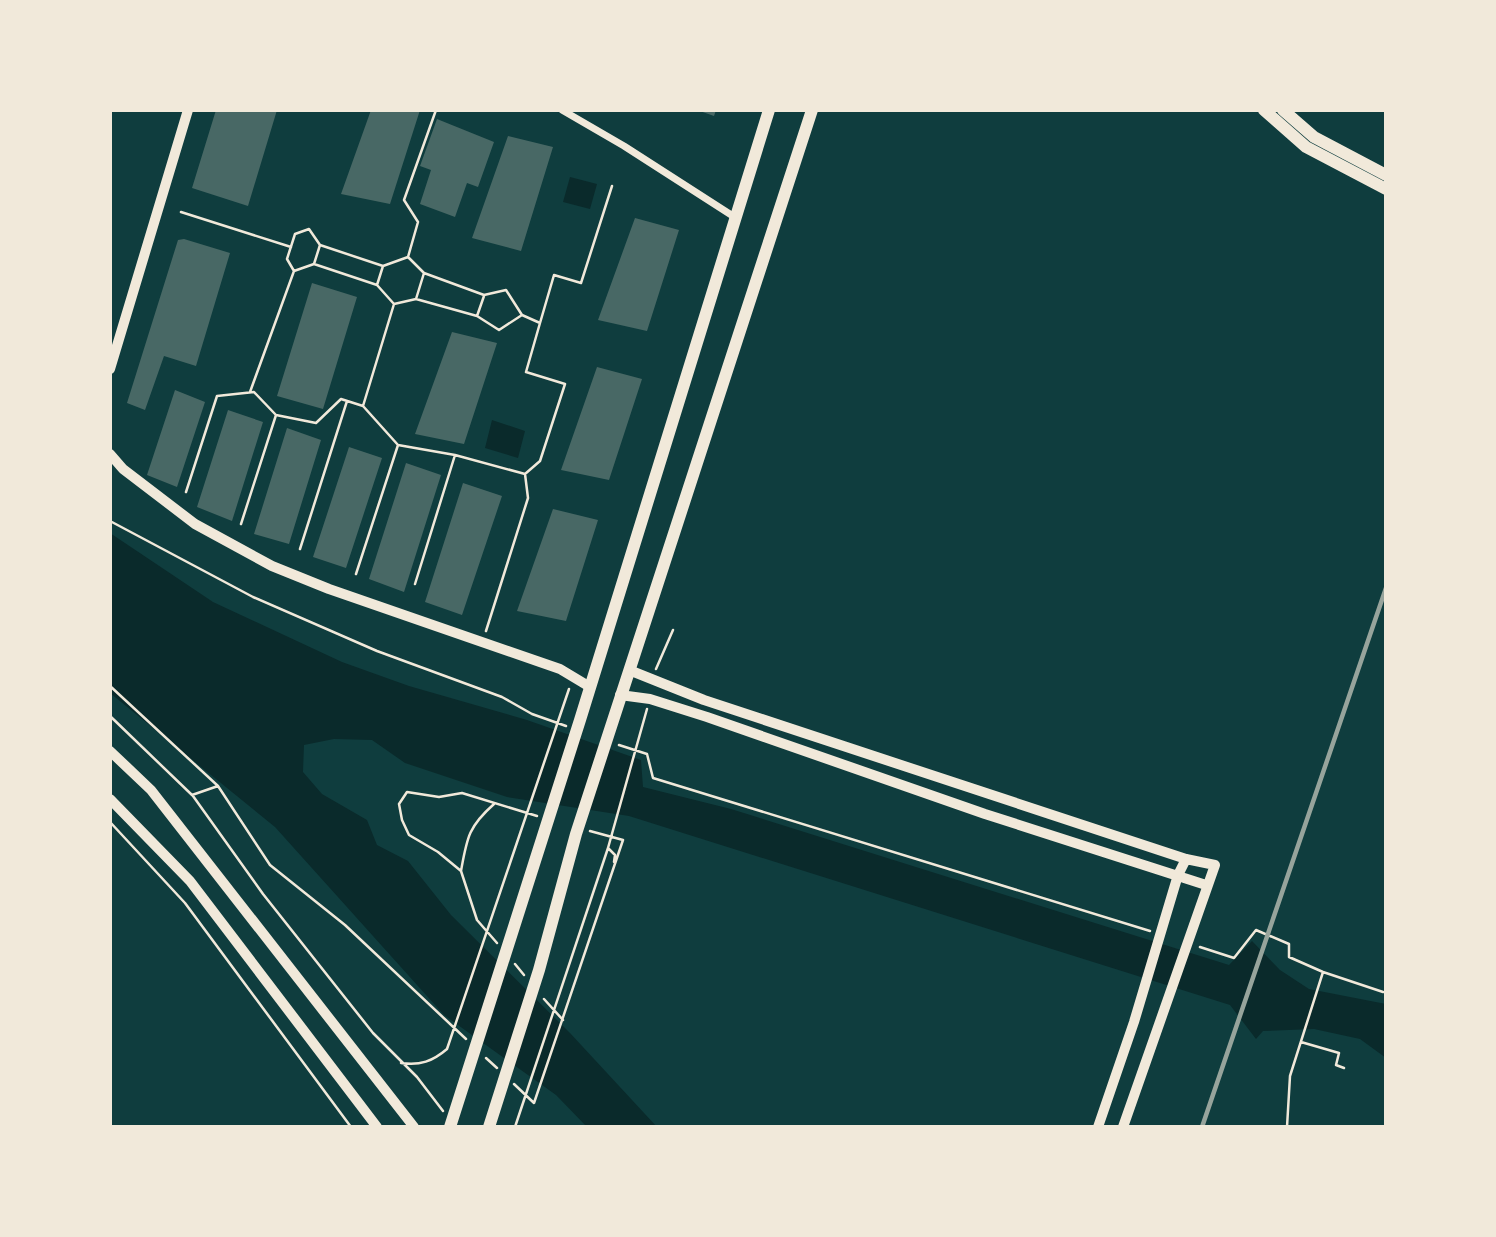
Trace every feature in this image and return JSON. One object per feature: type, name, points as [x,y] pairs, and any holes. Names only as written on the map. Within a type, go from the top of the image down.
[{"type":"main road","points":[[451,1124],[477,1054],[505,947],[547,822],[575,724],[590,687],[769,110]]},
{"type":"main road","points":[[489,1127],[507,1082],[620,695],[812,110]]},
{"type":"main road","points":[[1265,110],[1306,147],[1386,189]]},
{"type":"main road","points":[[1283,110],[1314,136],[1386,175]]},
{"type":"street","points":[[110,369],[188,110]]},
{"type":"street","points":[[562,110],[624,146],[736,218]]},
{"type":"street","points":[[110,454],[123,469],[195,524],[272,566],[329,589],[560,669],[590,687]]},
{"type":"street","points":[[629,670],[704,700],[1214,866],[1123,1127]]},
{"type":"street","points":[[620,695],[650,699],[985,814],[1206,885]]},
{"type":"street","points":[[110,751],[151,790],[414,1127]]},
{"type":"street","points":[[110,799],[190,881],[377,1127]]},
{"type":"street","points":[[1098,1127],[1134,1022],[1178,876],[1186,859]]},
{"type":"path","points":[[408,257],[418,222],[404,200],[436,110]]},
{"type":"path","points":[[525,474],[540,461],[565,384],[526,372],[554,275],[581,283],[612,187]]},
{"type":"path","points":[[181,212],[291,247]]},
{"type":"path","points":[[294,271],[287,259],[295,234],[309,229],[320,244],[383,266],[408,257]]},
{"type":"path","points":[[314,264],[320,244]]},
{"type":"path","points":[[408,257],[424,273],[484,295],[506,290],[522,315],[540,323]]},
{"type":"path","points":[[294,271],[314,264],[377,285],[394,304]]},
{"type":"path","points":[[377,285],[383,266]]},
{"type":"path","points":[[250,392],[294,271]]},
{"type":"path","points":[[416,299],[424,273]]},
{"type":"path","points":[[477,316],[484,295]]},
{"type":"path","points":[[394,304],[416,299],[477,316],[499,330],[522,315]]},
{"type":"path","points":[[363,406],[394,304]]},
{"type":"path","points":[[186,492],[217,397],[250,392],[254,392],[276,415],[316,422],[341,399],[363,406],[398,445],[455,455],[525,474]]},
{"type":"path","points":[[300,549],[347,401]]},
{"type":"path","points":[[241,524],[276,415]]},
{"type":"path","points":[[356,574],[398,445]]},
{"type":"path","points":[[415,584],[455,455]]},
{"type":"path","points":[[483,642],[528,498],[525,474]]},
{"type":"path","points":[[110,521],[253,597],[377,651],[502,697],[532,715],[575,724]]},
{"type":"path","points":[[652,678],[673,630]]},
{"type":"path","points":[[401,1063],[415,1065],[435,1059],[447,1049],[573,677]]},
{"type":"path","points":[[110,687],[218,786],[270,865],[345,925],[477,1054],[534,1104],[623,840],[580,831]]},
{"type":"path","points":[[514,1127],[608,848],[650,699]]},
{"type":"path","points":[[110,716],[192,795],[263,894],[373,1033],[417,1077],[451,1124]]},
{"type":"path","points":[[609,735],[647,754],[653,778],[1152,932]]},
{"type":"path","points":[[192,795],[218,786]]},
{"type":"path","points":[[461,871],[438,852],[409,835],[399,804],[407,792],[439,797],[462,793],[547,822]]},
{"type":"path","points":[[495,803],[477,820],[469,833],[461,871],[477,920],[505,947]]},
{"type":"path","points":[[110,822],[185,903],[351,1127]]},
{"type":"path","points":[[608,848],[615,855],[614,869]]},
{"type":"path","points":[[1192,944],[1234,958],[1256,930],[1289,944],[1289,957],[1323,972],[1383,992]]},
{"type":"path","points":[[511,960],[528,980]]},
{"type":"path","points":[[1287,1127],[1290,1076],[1323,972]]},
{"type":"path","points":[[537,990],[563,1020]]},
{"type":"path","points":[[1301,1042],[1339,1053],[1336,1065],[1344,1068]]},
{"type":"water","points":[[570,177],[597,184],[590,209],[563,202]]},
{"type":"water","points":[[492,420],[525,431],[518,458],[485,448]]},
{"type":"water","points":[[110,533],[213,602],[342,662],[409,686],[527,720],[641,760],[643,787],[731,809],[1229,965],[1252,941],[1280,970],[1309,989],[1386,1004],[1386,1058],[1360,1039],[1314,1029],[1263,1031],[1256,1039],[1230,1005],[629,816],[507,797],[405,763],[372,740],[334,739],[304,745],[303,772],[322,794],[367,820],[377,845],[408,861],[451,915],[570,1033],[657,1127],[587,1127],[556,1095],[444,1015],[275,827],[110,693]]},
{"type":"building","points":[[216,110],[277,110],[248,206],[192,188]]},
{"type":"building","points":[[371,110],[420,110],[390,204],[341,194]]},
{"type":"building","points":[[697,110],[716,110],[714,116]]},
{"type":"building","points":[[437,119],[494,142],[478,187],[467,183],[455,217],[420,204],[431,170],[420,166]]},
{"type":"building","points":[[508,136],[553,147],[521,251],[472,238]]},
{"type":"building","points":[[635,218],[679,230],[647,331],[598,320]]},
{"type":"building","points":[[184,239],[230,253],[196,366],[164,356],[145,410],[127,403],[178,240]]},
{"type":"building","points":[[312,283],[357,297],[323,409],[277,396]]},
{"type":"building","points":[[452,332],[497,343],[464,444],[415,434]]},
{"type":"building","points":[[597,367],[642,379],[609,480],[561,470]]},
{"type":"building","points":[[175,390],[205,402],[177,487],[147,475]]},
{"type":"building","points":[[228,410],[263,422],[232,521],[197,507]]},
{"type":"building","points":[[287,428],[321,440],[289,544],[254,534]]},
{"type":"building","points":[[349,447],[382,458],[346,568],[313,557]]},
{"type":"building","points":[[406,463],[441,475],[404,592],[369,579]]},
{"type":"building","points":[[463,483],[502,496],[462,615],[425,602]]},
{"type":"building","points":[[553,509],[598,520],[566,621],[517,611]]},
{"type":"railway","points":[[1202,1127],[1386,588]]}]
